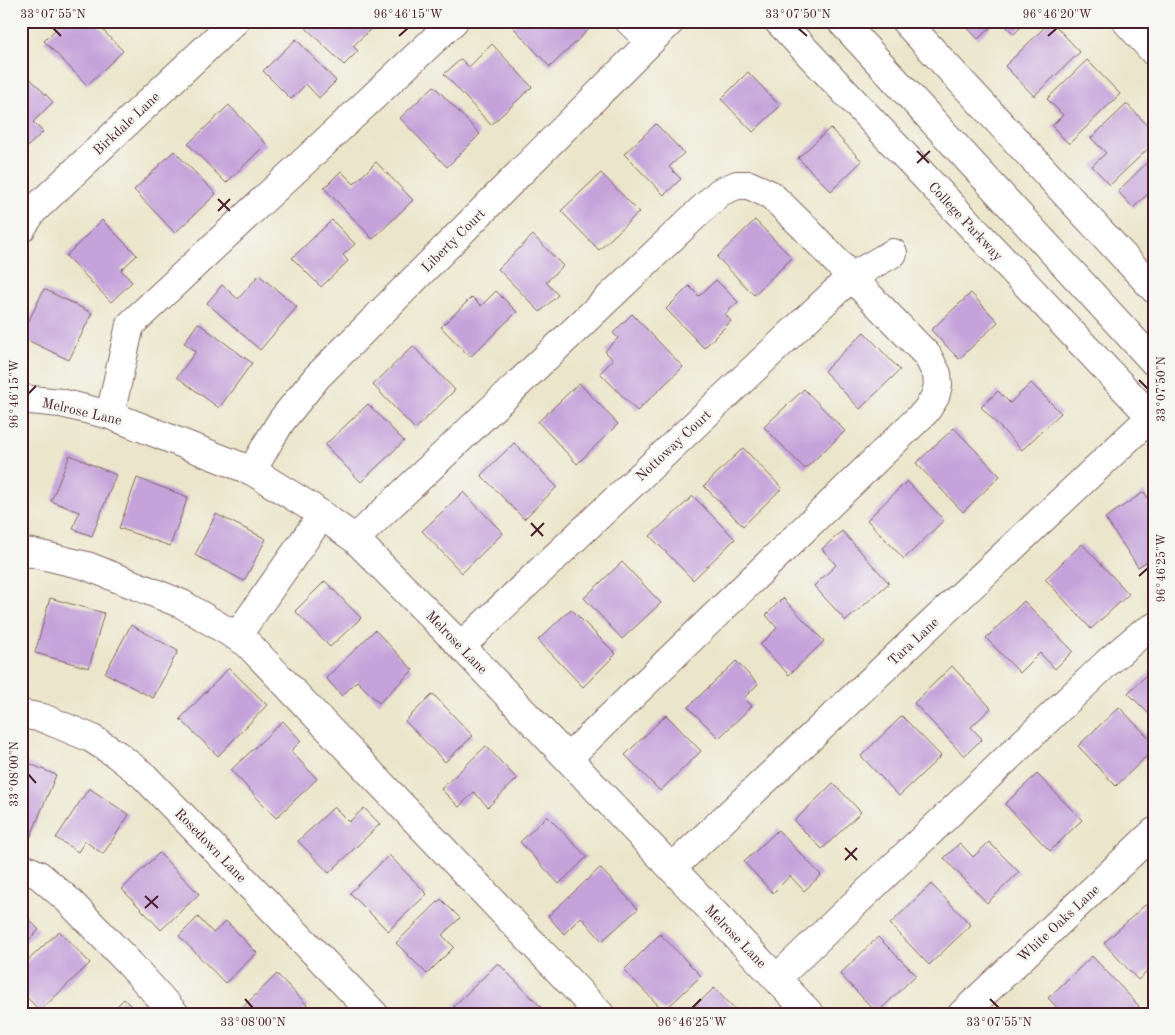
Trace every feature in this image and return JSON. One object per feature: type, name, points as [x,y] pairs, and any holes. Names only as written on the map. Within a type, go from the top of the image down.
[{"type":"street","name":"Birkdale Lane","points":[[21,229],[33,211],[235,21]]},
{"type":"street","points":[[110,415],[130,325],[454,21]]},
{"type":"street","points":[[630,21],[650,41]]},
{"type":"street","name":"Liberty Court","points":[[252,471],[282,420],[317,377],[670,21]]},
{"type":"street","name":"College Parkway","points":[[778,21],[1153,417]]},
{"type":"street","points":[[841,21],[1154,362]]},
{"type":"street","points":[[905,21],[1154,288]]},
{"type":"street","points":[[1126,21],[1154,52]]},
{"type":"street","points":[[356,539],[720,192],[737,185],[749,185],[771,194],[806,228],[927,355],[937,374],[938,385],[935,397],[926,411],[568,758]]},
{"type":"street","name":"Nottoway Court","points":[[461,646],[851,277],[893,253]]},
{"type":"street","name":"Melrose Lane","points":[[21,399],[61,403],[110,415],[252,471],[356,539],[461,646],[810,1014]]},
{"type":"street","name":"Tara Lane","points":[[672,868],[1153,417]]},
{"type":"street","points":[[237,636],[322,516]]},
{"type":"street","points":[[21,552],[87,566],[113,576],[182,604],[237,636],[247,644],[600,1014]]},
{"type":"street","points":[[777,978],[1108,662],[1141,634],[1154,628]]},
{"type":"street","name":"Rosedown Lane","points":[[21,714],[43,718],[91,738],[116,754],[144,776],[374,1014]]},
{"type":"street","name":"White Oaks Lane","points":[[962,1014],[1154,832]]},
{"type":"street","points":[[21,867],[39,875],[68,900],[175,1014]]},
{"type":"building","points":[[64,21],[94,21],[123,51],[87,85],[44,41]]},
{"type":"building","points":[[311,21],[366,21],[372,28],[353,46],[358,51],[344,65],[305,27]]},
{"type":"building","points":[[519,21],[582,21],[589,29],[550,67],[513,27]]},
{"type":"building","points":[[963,21],[997,21],[978,39]]},
{"type":"building","points":[[1001,21],[1027,21],[1014,34]]},
{"type":"building","points":[[1051,21],[1080,52],[1034,96],[1005,66]]},
{"type":"building","points":[[296,39],[336,81],[319,98],[306,84],[291,99],[263,71]]},
{"type":"building","points":[[492,44],[532,87],[491,125],[444,74],[461,59],[469,67]]},
{"type":"building","points":[[1087,60],[1120,94],[1069,144],[1052,126],[1063,115],[1047,99]]},
{"type":"building","points":[[21,69],[53,102],[33,122],[43,132],[26,148],[21,144]]},
{"type":"building","points":[[748,72],[780,106],[753,132],[721,99]]},
{"type":"building","points":[[434,86],[480,134],[447,167],[400,118]]},
{"type":"building","points":[[1127,104],[1154,132],[1154,143],[1110,185],[1092,166],[1106,153],[1091,138]]},
{"type":"building","points":[[229,105],[266,144],[226,183],[188,144]]},
{"type":"building","points":[[656,124],[684,153],[669,167],[681,179],[664,195],[624,154]]},
{"type":"building","points":[[830,128],[862,161],[831,191],[798,158]]},
{"type":"building","points":[[174,151],[216,194],[175,233],[134,190]]},
{"type":"building","points":[[1154,156],[1154,188],[1133,208],[1118,191]]},
{"type":"building","points":[[376,162],[413,200],[373,239],[324,188],[341,171],[354,184]]},
{"type":"building","points":[[601,173],[639,212],[599,250],[561,211]]},
{"type":"building","points":[[102,220],[137,255],[121,270],[132,282],[111,302],[66,256]]},
{"type":"building","points":[[332,220],[355,244],[343,255],[348,261],[321,287],[292,258]]},
{"type":"building","points":[[755,220],[792,258],[754,295],[717,257]]},
{"type":"building","points":[[533,235],[563,266],[546,282],[558,295],[540,312],[498,269]]},
{"type":"building","points":[[259,275],[297,307],[260,350],[207,303],[222,285],[238,299]]},
{"type":"building","points":[[716,280],[738,302],[725,314],[731,321],[704,348],[666,309],[689,286],[699,296]]},
{"type":"building","points":[[44,289],[92,313],[69,360],[21,337]]},
{"type":"building","points":[[496,291],[517,312],[470,357],[441,327],[472,297],[481,306]]},
{"type":"building","points":[[971,293],[998,322],[959,359],[931,330]]},
{"type":"building","points":[[632,314],[683,367],[637,411],[600,373],[613,360],[605,351],[618,338],[613,333]]},
{"type":"building","points":[[198,323],[252,363],[219,408],[177,377],[196,351],[184,343]]},
{"type":"building","points":[[864,332],[900,370],[860,409],[824,371]]},
{"type":"building","points":[[413,346],[455,390],[415,429],[373,385]]},
{"type":"building","points":[[579,383],[618,424],[577,464],[538,422]]},
{"type":"building","points":[[1031,383],[1061,413],[1022,450],[981,407],[998,391],[1010,403]]},
{"type":"building","points":[[804,389],[845,431],[805,469],[764,427]]},
{"type":"building","points":[[368,404],[404,441],[361,482],[325,445]]},
{"type":"building","points":[[954,428],[1000,476],[963,512],[916,463]]},
{"type":"building","points":[[514,443],[557,487],[524,519],[481,475]]},
{"type":"building","points":[[743,448],[782,488],[743,526],[704,486]]},
{"type":"building","points":[[70,455],[116,475],[92,536],[73,529],[79,512],[51,501]]},
{"type":"building","points":[[137,478],[188,497],[170,546],[119,528]]},
{"type":"building","points":[[907,481],[944,520],[904,559],[867,520]]},
{"type":"building","points":[[463,492],[503,533],[462,573],[422,531]]},
{"type":"building","points":[[1144,492],[1154,507],[1154,557],[1138,567],[1105,518]]},
{"type":"building","points":[[693,496],[735,539],[693,580],[650,536]]},
{"type":"building","points":[[216,514],[266,539],[244,581],[195,555]]},
{"type":"building","points":[[842,531],[889,583],[846,621],[814,586],[836,565],[822,549]]},
{"type":"building","points":[[1082,544],[1129,594],[1091,629],[1045,579]]},
{"type":"building","points":[[622,562],[661,603],[622,639],[584,598]]},
{"type":"building","points":[[325,581],[361,618],[330,647],[295,611]]},
{"type":"building","points":[[50,598],[104,613],[89,668],[35,653]]},
{"type":"building","points":[[783,598],[824,641],[789,675],[760,645],[777,628],[766,615]]},
{"type":"building","points":[[1024,601],[1073,651],[1055,669],[1040,653],[1020,673],[986,638]]},
{"type":"building","points":[[571,609],[616,654],[583,687],[538,640]]},
{"type":"building","points":[[131,625],[178,651],[153,698],[105,673]]},
{"type":"building","points":[[375,630],[413,670],[379,703],[357,681],[342,696],[326,678]]},
{"type":"building","points":[[736,661],[758,684],[744,698],[752,706],[719,738],[688,707]]},
{"type":"building","points":[[952,666],[991,708],[971,727],[982,739],[964,756],[914,703]]},
{"type":"building","points":[[229,668],[267,705],[218,756],[180,719]]},
{"type":"building","points":[[1154,668],[1154,719],[1128,693]]},
{"type":"building","points":[[433,694],[473,736],[445,762],[405,721]]},
{"type":"building","points":[[1119,707],[1154,743],[1154,749],[1116,786],[1078,746]]},
{"type":"building","points":[[666,715],[701,751],[660,791],[625,755]]},
{"type":"building","points":[[902,716],[941,756],[899,796],[861,756]]},
{"type":"building","points":[[283,721],[301,741],[291,751],[317,779],[276,818],[231,770]]},
{"type":"building","points":[[486,746],[517,779],[488,807],[474,792],[459,807],[441,789]]},
{"type":"building","points":[[21,760],[56,775],[30,838],[21,834]]},
{"type":"building","points":[[1037,774],[1082,820],[1050,851],[1005,804]]},
{"type":"building","points":[[833,783],[861,812],[822,849],[794,821]]},
{"type":"building","points":[[89,788],[129,815],[103,854],[85,841],[78,852],[56,838]]},
{"type":"building","points":[[334,807],[349,822],[364,808],[380,824],[329,873],[298,841]]},
{"type":"building","points":[[547,816],[587,857],[559,884],[520,842]]},
{"type":"building","points":[[778,830],[821,875],[804,891],[790,876],[773,893],[744,862]]},
{"type":"building","points":[[989,842],[1019,872],[987,903],[944,858],[960,843],[973,857]]},
{"type":"building","points":[[159,853],[199,894],[161,930],[122,889]]},
{"type":"building","points":[[389,855],[427,894],[388,931],[350,893]]},
{"type":"building","points":[[600,868],[638,909],[602,941],[581,917],[564,934],[548,916]]},
{"type":"building","points":[[931,884],[971,925],[929,965],[890,924]]},
{"type":"building","points":[[441,899],[460,918],[442,935],[454,947],[427,974],[396,943]]},
{"type":"building","points":[[1145,905],[1154,914],[1154,965],[1138,980],[1104,943]]},
{"type":"building","points":[[21,911],[39,930],[21,947]]},
{"type":"building","points":[[198,917],[213,933],[226,921],[257,953],[225,983],[179,936]]},
{"type":"building","points":[[59,931],[90,963],[40,1011],[21,991],[21,967]]},
{"type":"building","points":[[660,934],[701,976],[664,1011],[624,970]]},
{"type":"building","points":[[878,937],[916,975],[877,1013],[840,974]]},
{"type":"building","points":[[1092,956],[1139,1006],[1131,1014],[1063,1014],[1048,998]]},
{"type":"building","points":[[498,963],[542,1008],[536,1014],[462,1014],[454,1006]]},
{"type":"building","points":[[277,974],[308,1006],[300,1014],[237,1013]]},
{"type":"building","points":[[714,988],[739,1014],[687,1014]]},
{"type":"building","points":[[124,999],[139,1014],[109,1014]]}]
